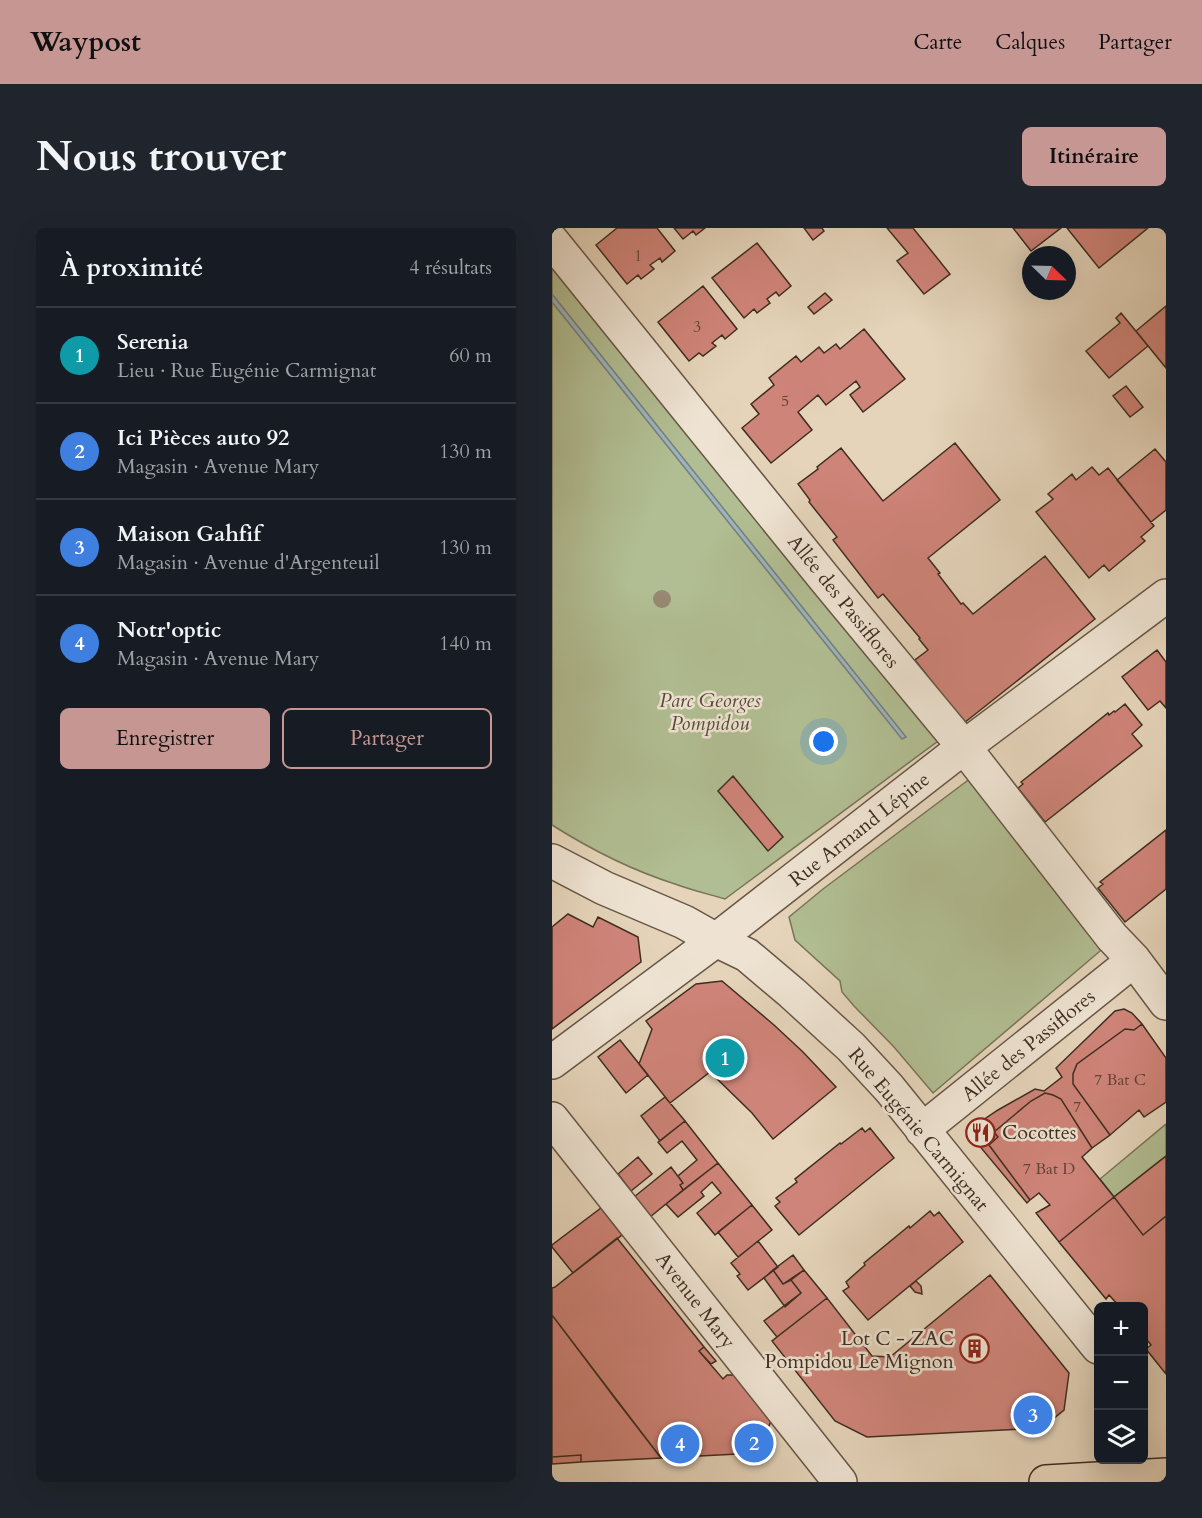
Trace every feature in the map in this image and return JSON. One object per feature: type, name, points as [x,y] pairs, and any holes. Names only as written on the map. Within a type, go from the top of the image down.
[{"type":"main road","points":[[1046,1482],[1142,1474]]},
{"type":"street","name":"Allée des Passiflores","points":[[552,242],[964,747],[1166,1003]]},
{"type":"street","name":"Rue Armand Lépine","points":[[552,1062],[716,940],[964,747],[1166,596]]},
{"type":"street","name":"Rue Eugénie Carmignat","points":[[552,861],[604,888],[684,922],[747,955],[815,1014],[851,1047],[889,1088],[1094,1342]]},
{"type":"street","name":"Allée des Passiflores","points":[[922,1130],[1134,960]]},
{"type":"street","name":"Avenue Mary","points":[[552,1119],[840,1482]]},
{"type":"green space","name":"Parc Georges Pompidou","points":[[552,266],[938,741],[725,899],[627,866],[552,825]]},
{"type":"green space","points":[[971,778],[1106,946],[933,1093],[894,1047],[842,992],[840,981],[795,940],[789,917]]},
{"type":"green space","points":[[1166,1124],[1166,1156],[1114,1197],[1100,1179]]},
{"type":"water","points":[[552,294],[906,737],[902,739],[552,302]]},
{"type":"building","points":[[617,228],[657,228],[675,251],[662,262],[660,258],[650,265],[654,269],[641,279],[638,275],[627,284],[596,245]]},
{"type":"building","points":[[674,228],[705,228],[696,235],[693,231],[683,239]]},
{"type":"building","points":[[804,228],[822,228],[824,231],[813,240]]},
{"type":"building","points":[[887,228],[913,228],[950,274],[924,294],[897,261],[908,253]]},
{"type":"building","points":[[1013,228],[1061,228],[1038,246],[1027,246]]},
{"type":"building","points":[[1067,228],[1148,228],[1099,268]]},
{"type":"building","points":[[757,243],[791,286],[779,296],[776,292],[767,299],[770,303],[757,313],[754,309],[744,318],[712,278]]},
{"type":"building","points":[[703,286],[737,329],[725,339],[722,335],[712,343],[716,346],[703,356],[699,353],[689,361],[658,322]]},
{"type":"building","points":[[825,293],[832,300],[814,314],[808,307]]},
{"type":"building","points":[[1166,306],[1166,368],[1136,331]]},
{"type":"building","points":[[1121,313],[1148,346],[1109,378],[1086,351],[1120,323],[1116,318]]},
{"type":"building","points":[[864,329],[905,379],[863,412],[850,395],[860,387],[856,381],[826,405],[818,395],[798,412],[812,430],[771,463],[742,428],[759,414],[751,404],[774,385],[769,378],[796,356],[801,362],[819,347],[824,353],[836,344],[840,349]]},
{"type":"building","points":[[1126,386],[1143,407],[1130,417],[1113,396]]},
{"type":"building","points":[[955,443],[1000,500],[928,558],[961,604],[963,603],[973,614],[1045,556],[1095,619],[964,723],[915,660],[928,650],[920,638],[883,594],[878,598],[833,540],[837,537],[809,502],[810,500],[798,484],[841,448],[883,501]]},
{"type":"building","points":[[1155,449],[1166,462],[1166,510],[1151,522],[1117,480]]},
{"type":"building","points":[[1092,467],[1099,475],[1108,468],[1154,526],[1141,537],[1145,541],[1109,571],[1104,565],[1089,578],[1036,512],[1053,499],[1048,494],[1072,474],[1076,480]]},
{"type":"building","points":[[1157,650],[1166,662],[1166,708],[1160,701],[1148,710],[1122,677]]},
{"type":"building","points":[[1125,704],[1142,725],[1132,734],[1142,746],[1045,822],[1018,788],[1023,784],[1021,782],[1108,713],[1109,715],[1115,712]]},
{"type":"building","points":[[733,776],[783,837],[768,851],[718,791]]},
{"type":"building","points":[[1166,830],[1166,889],[1125,922],[1098,888],[1103,884],[1100,882]]},
{"type":"building","points":[[568,914],[593,927],[598,917],[638,937],[641,962],[552,1029],[552,927]]},
{"type":"building","points":[[722,981],[774,1025],[836,1087],[773,1139],[752,1113],[710,1072],[670,1103],[639,1064],[652,1029],[646,1021],[696,984]]},
{"type":"building","points":[[1124,1009],[1132,1013],[1142,1024],[1134,1030],[1125,1029],[1077,1064],[1073,1074],[1073,1084],[1110,1135],[1092,1148],[1061,1099],[1045,1093],[1031,1101],[994,1132],[998,1137],[989,1145],[1030,1200],[1027,1203],[967,1131],[1035,1089],[1044,1091],[1062,1077],[1056,1068],[1115,1011]]},
{"type":"building","points":[[1142,1024],[1166,1058],[1166,1102],[1144,1117],[1139,1110],[1110,1135],[1073,1084],[1073,1074],[1077,1064],[1125,1029],[1134,1030]]},
{"type":"building","points":[[620,1040],[648,1075],[626,1093],[598,1057]]},
{"type":"building","points":[[1045,1093],[1061,1099],[1092,1148],[1082,1157],[1114,1197],[1059,1242],[1036,1213],[1050,1205],[1039,1193],[1030,1200],[989,1145],[998,1137],[994,1132],[1031,1101]]},
{"type":"building","points":[[665,1097],[685,1121],[660,1141],[641,1116]]},
{"type":"building","points":[[685,1121],[718,1163],[683,1190],[680,1185],[683,1183],[678,1176],[697,1160],[682,1141],[667,1153],[658,1142]]},
{"type":"building","points":[[862,1128],[865,1132],[870,1128],[894,1158],[799,1235],[775,1206],[780,1202],[776,1198],[797,1182],[795,1179]]},
{"type":"building","points":[[1166,1156],[1166,1216],[1143,1235],[1114,1197]]},
{"type":"building","points":[[638,1157],[652,1174],[631,1191],[618,1174]]},
{"type":"building","points":[[718,1163],[752,1205],[715,1235],[697,1213],[721,1193],[712,1182],[701,1192],[704,1196],[678,1217],[666,1204]]},
{"type":"building","points":[[671,1167],[683,1183],[680,1185],[683,1190],[650,1217],[634,1197]]},
{"type":"building","points":[[1114,1197],[1143,1235],[1166,1216],[1166,1374],[1148,1352],[1151,1345],[1148,1341],[1148,1302],[1115,1302],[1109,1295],[1106,1299],[1059,1242]]},
{"type":"building","points":[[752,1205],[772,1230],[738,1257],[718,1232]]},
{"type":"building","points":[[601,1208],[622,1235],[573,1273],[552,1245]]},
{"type":"building","points":[[930,1211],[934,1216],[939,1212],[963,1242],[868,1320],[843,1291],[849,1287],[846,1282],[865,1265],[864,1263]]},
{"type":"building","points":[[617,1238],[704,1347],[699,1351],[723,1379],[727,1375],[736,1375],[772,1419],[757,1453],[661,1458],[552,1315],[552,1288]]},
{"type":"building","points":[[758,1241],[778,1267],[748,1290],[737,1276],[740,1274],[731,1263]]},
{"type":"building","points":[[793,1255],[804,1270],[783,1284],[773,1270]]},
{"type":"building","points":[[773,1270],[783,1284],[791,1280],[801,1293],[785,1307],[764,1278]]},
{"type":"building","points":[[804,1270],[827,1298],[777,1337],[764,1321],[801,1293],[791,1280]]},
{"type":"building","name":"Lot C - ZAC Pompidou Le Mignon","points":[[990,1275],[1069,1373],[1064,1410],[1042,1428],[867,1437],[835,1421],[772,1341],[827,1298],[872,1356],[890,1357]]},
{"type":"building","points":[[916,1281],[921,1286],[922,1294],[915,1292],[910,1286]]},
{"type":"building","points":[[552,1315],[661,1458],[581,1462],[581,1455],[552,1457]]},
{"type":"building","points":[[704,1347],[716,1361],[711,1364],[699,1351]]},
{"type":"building","points":[[581,1455],[581,1462],[552,1464],[552,1457]]},
{"type":"place","name":"Serenia","points":[[725,1058]]},
{"type":"place","name":"Cocottes","points":[[981,1132]]},
{"type":"place","name":"Lot C - ZAC Pompidou Le Mignon","points":[[975,1349]]},
{"type":"place","name":"Maison Gahfif","points":[[1033,1415]]},
{"type":"place","name":"Ici Pièces auto 92","points":[[754,1443]]},
{"type":"place","name":"Notr'optic","points":[[680,1444]]}]
